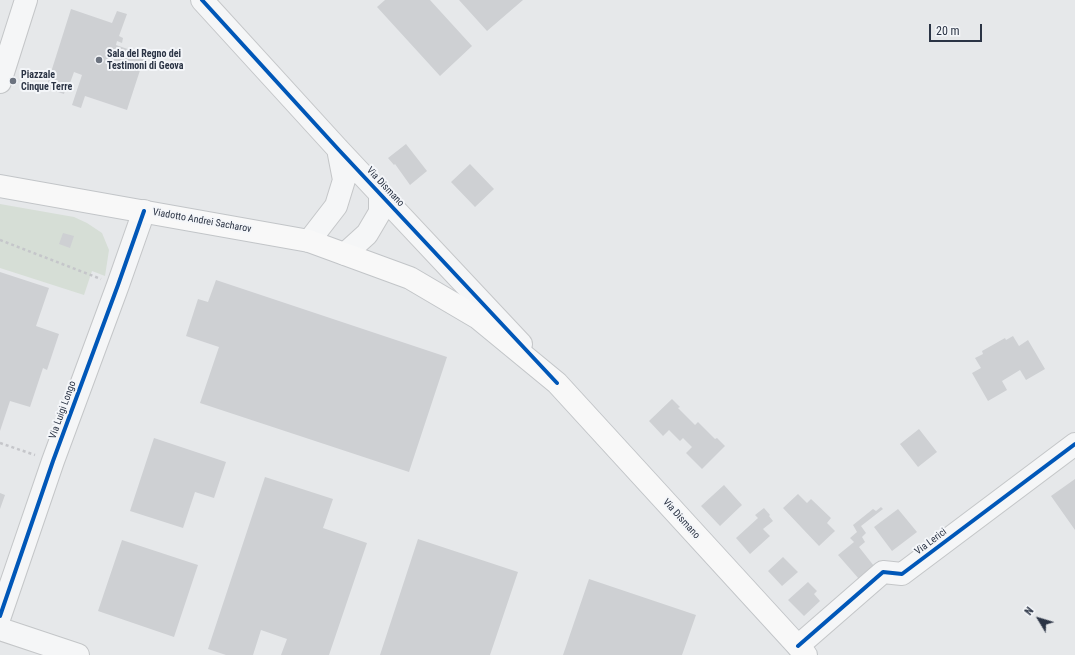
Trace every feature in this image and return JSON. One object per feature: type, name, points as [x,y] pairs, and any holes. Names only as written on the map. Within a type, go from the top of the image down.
[{"type":"main road","name":"Viadotto Andrei Sacharov","points":[[0,186],[309,241]]},
{"type":"main road","name":"Via Dismano","points":[[309,241],[410,278],[478,318],[557,382],[802,650]]},
{"type":"street","points":[[0,82],[26,0]]},
{"type":"street","name":"Via Dismano","points":[[202,0],[338,149],[557,382]]},
{"type":"street","points":[[309,241],[336,206],[344,180],[338,149]]},
{"type":"street","name":"Via Dismano","points":[[345,254],[367,234],[380,212],[380,193]]},
{"type":"street","name":"Via Luigi Longo","points":[[0,616],[53,461],[144,211]]},
{"type":"street","name":"Via Lerici","points":[[802,650],[883,572],[902,574],[1075,444]]},
{"type":"street","points":[[0,629],[78,655]]},
{"type":"path","points":[[0,240],[118,285]]},
{"type":"path","points":[[0,443],[53,461]]},
{"type":"shaded area","points":[[0,204],[74,217],[87,223],[102,233],[109,250],[105,276],[92,271],[84,295],[0,268]]},
{"type":"building","points":[[385,0],[430,0],[472,46],[440,76],[377,7]]},
{"type":"building","points":[[459,0],[523,0],[487,31]]},
{"type":"building","name":"Sala del Regno dei Testimoni di Geova","points":[[71,9],[112,23],[117,11],[127,14],[119,36],[123,38],[122,43],[117,41],[116,45],[145,55],[127,110],[85,96],[81,108],[72,105],[82,75],[74,72],[70,83],[67,82],[64,94],[46,88]]},
{"type":"building","points":[[406,144],[427,171],[410,185],[395,164],[394,165],[388,158]]},
{"type":"building","points":[[470,164],[494,189],[475,207],[451,182]]},
{"type":"building","points":[[63,233],[74,236],[70,248],[59,244]]},
{"type":"building","points":[[0,272],[49,288],[36,326],[59,334],[47,370],[43,368],[30,407],[10,401],[0,431]]},
{"type":"building","points":[[216,280],[447,357],[409,472],[200,403],[219,347],[186,336],[198,299],[208,302]]},
{"type":"building","points":[[1013,336],[1019,346],[1028,340],[1045,369],[1026,380],[1020,370],[1002,381],[1007,390],[988,401],[972,373],[981,368],[975,358],[983,354],[982,351],[1005,338],[1006,340]]},
{"type":"building","points":[[672,399],[680,407],[678,408],[695,425],[698,422],[715,439],[717,438],[725,446],[702,469],[686,453],[692,447],[683,438],[680,441],[669,430],[663,436],[649,421]]},
{"type":"building","points":[[919,429],[937,452],[918,467],[900,444]]},
{"type":"building","points":[[154,438],[226,462],[214,498],[195,492],[183,528],[130,511]]},
{"type":"building","points":[[265,477],[333,499],[323,528],[367,543],[329,655],[281,655],[287,639],[261,630],[253,655],[226,655],[208,649]]},
{"type":"building","points":[[1075,479],[1075,530],[1051,496]]},
{"type":"building","points":[[724,485],[742,505],[720,526],[701,506]]},
{"type":"building","points":[[0,493],[5,495],[0,509]]},
{"type":"building","points":[[798,494],[807,503],[811,499],[831,518],[827,523],[835,531],[819,546],[783,508]]},
{"type":"building","points":[[881,507],[883,509],[861,526],[866,533],[862,537],[865,542],[859,547],[874,566],[859,579],[838,555],[854,542],[850,538],[857,532],[853,525],[873,509],[876,511]]},
{"type":"building","points":[[764,508],[773,521],[763,529],[770,536],[750,554],[736,538],[758,518],[755,515]]},
{"type":"building","points":[[898,509],[917,532],[892,551],[874,527]]},
{"type":"building","points":[[418,539],[518,572],[490,655],[380,655]]},
{"type":"building","points":[[122,540],[198,565],[174,637],[98,611]]},
{"type":"building","points":[[783,557],[798,572],[782,586],[768,571]]},
{"type":"building","points":[[589,579],[696,615],[682,655],[563,655]]},
{"type":"building","points":[[808,582],[817,591],[814,594],[820,601],[804,616],[788,600]]},
{"type":"cycle path","points":[[202,0],[338,149],[557,383]]},
{"type":"cycle path","points":[[0,616],[53,461],[144,211]]},
{"type":"cycle path","points":[[798,646],[883,572],[902,574],[1075,444]]},
{"type":"place","name":"Sala del Regno dei Testimoni di Geova","points":[[99,60]]},
{"type":"place","name":"Piazzale Cinque Terre","points":[[13,81]]}]
